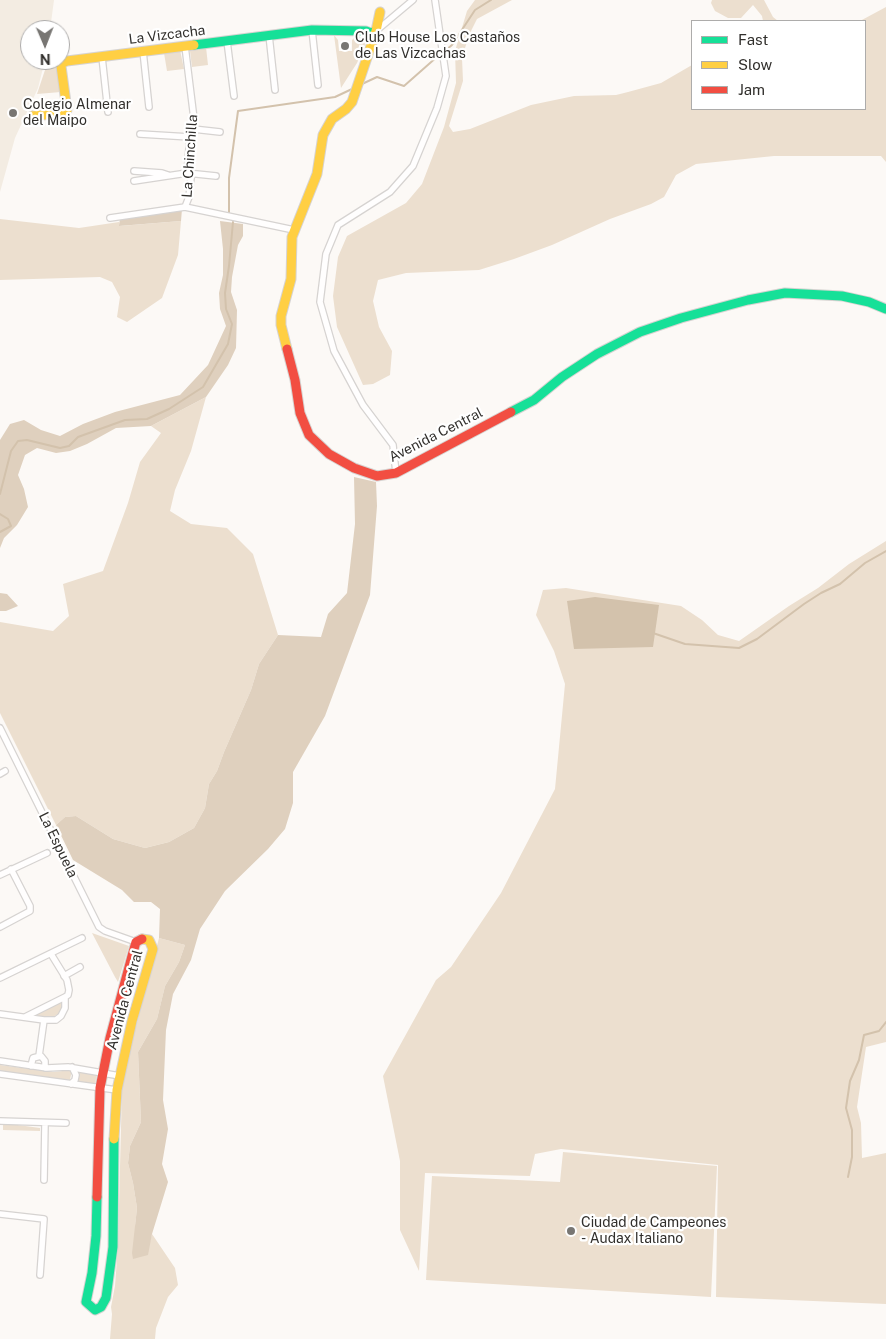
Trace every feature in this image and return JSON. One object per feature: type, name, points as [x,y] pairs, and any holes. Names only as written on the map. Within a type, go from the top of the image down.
[{"type":"street","points":[[376,31],[413,0]]},
{"type":"street","points":[[396,473],[393,445],[363,405],[334,351],[320,302],[326,254],[338,225],[390,192],[402,179],[413,166],[437,108],[446,76],[435,0]]},
{"type":"street","name":"Avenida Central","points":[[380,12],[376,31],[352,102],[332,119],[324,135],[317,174],[292,237],[291,279],[281,316],[281,325],[295,380],[300,413],[309,435],[329,454],[354,468],[377,476],[396,473],[534,400],[562,377],[597,354],[640,332],[681,318],[748,300],[785,293],[842,296],[869,302],[886,309]]},
{"type":"street","points":[[312,30],[318,85]]},
{"type":"street","name":"La Vizcacha","points":[[32,116],[64,113],[67,110],[62,63],[83,58],[312,30],[371,33],[376,31]]},
{"type":"street","points":[[358,31],[363,36],[372,40]]},
{"type":"street","points":[[269,35],[275,90]]},
{"type":"street","points":[[227,41],[234,96]]},
{"type":"street","name":"La Chinchilla","points":[[185,46],[194,113],[187,173],[190,175],[191,183],[185,207]]},
{"type":"street","points":[[143,51],[150,107]]},
{"type":"street","points":[[102,57],[108,112]]},
{"type":"street","points":[[193,129],[220,132]]},
{"type":"street","points":[[140,134],[190,138]]},
{"type":"street","points":[[134,171],[162,173],[170,176]]},
{"type":"street","points":[[134,182],[187,173],[216,176]]},
{"type":"street","points":[[110,218],[185,207],[294,230]]},
{"type":"street","name":"La Espuela","points":[[0,728],[99,927],[105,932],[136,942]]},
{"type":"street","points":[[0,875],[47,852]]},
{"type":"street","points":[[0,927],[30,911],[30,906],[11,869]]},
{"type":"street","points":[[0,978],[82,938]]},
{"type":"street","name":"Avenida Central","points":[[141,939],[147,939],[152,944],[153,949],[135,1012],[117,1090],[113,1153],[113,1247],[106,1298],[102,1307],[95,1310],[86,1302],[92,1273],[96,1236],[100,1088],[114,1021],[136,942],[141,939]]},
{"type":"street","points":[[25,1017],[68,995],[69,990],[64,976],[51,954]]},
{"type":"street","points":[[64,976],[80,967]]},
{"type":"street","points":[[0,1014],[53,1020],[61,1016],[65,1008],[65,998]]},
{"type":"street","points":[[40,1056],[44,1020]]},
{"type":"street","points":[[31,1066],[33,1058],[40,1056]]},
{"type":"street","points":[[40,1056],[44,1058],[45,1068]]},
{"type":"street","points":[[0,1062],[45,1068],[72,1067],[120,1076]]},
{"type":"street","points":[[71,1084],[75,1080],[76,1075],[72,1067]]},
{"type":"street","points":[[0,1074],[117,1090]]},
{"type":"street","points":[[0,1121],[66,1123]]},
{"type":"street","points":[[44,1180],[46,1123]]},
{"type":"street","points":[[0,1214],[44,1219],[40,1275]]},
{"type":"shaded area","name":"Colegio Almenar del Maipo","points":[[0,0],[54,0],[51,20],[20,20],[20,70],[42,70],[38,88],[15,138],[0,192]]},
{"type":"shaded area","points":[[475,0],[512,0],[477,19],[469,35],[462,58],[463,81],[449,126],[453,132],[470,129],[531,105],[574,96],[616,95],[661,83],[691,66],[691,110],[866,110],[866,20],[862,20],[886,7],[886,162],[881,156],[774,156],[696,164],[676,175],[664,197],[651,204],[514,259],[479,270],[406,273],[378,280],[373,301],[379,327],[392,351],[390,375],[373,384],[363,385],[337,327],[333,296],[338,257],[347,236],[406,203],[422,184],[444,127],[456,83],[455,51],[467,11]]},
{"type":"shaded area","points":[[712,0],[764,0],[773,17],[777,20],[763,20],[762,16],[753,5],[741,18],[728,18],[715,11],[711,3]]},
{"type":"shaded area","points":[[334,35],[338,40],[339,51],[352,51],[352,40],[356,36],[366,42],[357,63],[341,88]]},
{"type":"shaded area","points":[[206,47],[208,65],[192,67],[191,48]]},
{"type":"shaded area","points":[[180,50],[184,69],[167,71],[164,53]]},
{"type":"shaded area","points":[[45,70],[59,70],[61,92],[37,94]]},
{"type":"shaded area","points":[[182,209],[181,221],[119,226],[120,218]]},
{"type":"shaded area","points":[[0,219],[79,228],[119,222],[120,226],[181,221],[178,255],[162,298],[127,322],[117,317],[120,297],[112,282],[100,277],[0,280]]},
{"type":"shaded area","points":[[220,221],[243,224],[243,236],[238,245],[231,292],[237,310],[236,348],[228,365],[206,397],[151,426],[116,428],[70,451],[56,453],[37,448],[25,455],[18,475],[24,489],[28,507],[17,525],[4,538],[0,548],[0,440],[10,424],[24,420],[41,430],[60,436],[83,424],[115,412],[180,395],[208,365],[226,326],[220,309],[219,293],[223,275]]},
{"type":"shaded area","points":[[206,397],[191,451],[175,490],[170,511],[191,524],[227,528],[253,554],[278,635],[259,664],[251,690],[217,771],[209,784],[205,808],[194,828],[169,842],[145,848],[113,839],[76,816],[65,817],[56,825],[0,713],[0,622],[53,631],[69,616],[63,584],[103,571],[128,503],[140,462],[161,433],[151,426]]},
{"type":"shaded area","points":[[354,477],[376,482],[377,506],[370,595],[325,716],[293,772],[293,803],[285,829],[268,849],[225,891],[200,929],[191,960],[173,994],[166,1030],[163,1100],[168,1129],[162,1164],[168,1182],[152,1234],[148,1255],[133,1259],[137,1208],[128,1163],[130,1146],[141,1122],[138,1052],[157,1019],[165,986],[179,962],[185,945],[159,938],[160,909],[151,902],[134,902],[122,890],[73,860],[56,825],[65,817],[76,816],[113,839],[145,848],[169,842],[194,828],[205,808],[209,784],[217,771],[251,690],[259,664],[278,635],[321,637],[328,614],[347,593],[355,524]]},
{"type":"shaded area","points":[[886,541],[886,1042],[866,1047],[857,1107],[861,1123],[862,1158],[886,1153],[886,1304],[716,1297],[718,1165],[561,1149],[535,1154],[530,1176],[425,1173],[419,1271],[400,1230],[400,1161],[383,1076],[436,980],[451,967],[501,893],[555,789],[565,684],[554,651],[536,615],[543,590],[566,588],[681,606],[702,620],[718,635],[739,641],[818,588],[849,564]]},
{"type":"shaded area","points":[[0,593],[7,594],[18,606],[6,611],[0,611]]},
{"type":"shaded area","points":[[595,597],[659,605],[653,647],[574,649],[567,601]]},
{"type":"shaded area","points":[[92,933],[129,946],[118,982],[115,977]]},
{"type":"shaded area","points":[[159,938],[185,945],[179,962],[165,986],[157,1019],[138,1052],[141,1122],[130,1146],[128,1163],[137,1208],[135,1227],[148,1249],[152,1234],[175,1268],[178,1285],[168,1297],[156,1328],[155,1339],[110,1339],[111,1307],[115,1286],[118,1245],[122,1088],[124,1073]]},
{"type":"shaded area","points":[[62,1001],[62,1008],[53,1017],[37,1016],[35,1014]]},
{"type":"shaded area","points":[[0,1065],[53,1072],[72,1070],[70,1080],[0,1072]]},
{"type":"shaded area","points":[[77,1071],[97,1074],[95,1084],[76,1082]]},
{"type":"shaded area","points":[[3,1123],[40,1128],[40,1131],[3,1130]]},
{"type":"shaded area","name":"Ciudad de Campeones - Audax Italiano","points":[[563,1152],[717,1166],[711,1297],[426,1280],[432,1176],[560,1182]]},
{"type":"waterway","points":[[446,50],[452,45],[475,10],[491,0]]},
{"type":"waterway","points":[[362,84],[377,77],[404,86],[438,56]]},
{"type":"waterway","points":[[229,213],[229,178],[238,111],[335,97],[352,89]]},
{"type":"waterway","points":[[0,494],[11,451],[18,441],[27,440],[60,448],[69,446],[78,437],[125,420],[147,419],[169,409],[203,387],[228,344],[232,324],[226,309],[225,293],[233,222]]},
{"type":"waterway","points":[[0,514],[8,519],[11,526],[0,532]]},
{"type":"waterway","points":[[653,633],[685,644],[739,648],[757,639],[804,604],[840,584],[865,563],[886,551]]},
{"type":"waterway","points":[[848,1177],[852,1157],[852,1130],[846,1108],[850,1081],[859,1060],[864,1035],[879,1031],[886,1022]]},
{"type":"traffic: fast","points":[[194,45],[312,30],[366,31],[371,33],[376,31]]},
{"type":"traffic: fast","points":[[511,412],[534,400],[562,377],[597,354],[640,332],[681,318],[748,300],[785,293],[842,296],[869,302],[886,309]]},
{"type":"traffic: fast","points":[[97,1197],[96,1236],[92,1273],[86,1302],[95,1310],[101,1307],[106,1298],[113,1247],[114,1139]]},
{"type":"traffic: slow","points":[[287,349],[281,325],[281,316],[291,279],[292,237],[317,174],[323,135],[332,119],[352,102],[376,31],[380,12]]},
{"type":"traffic: slow","points":[[32,116],[64,113],[67,110],[62,63],[194,45]]},
{"type":"traffic: slow","points":[[114,1139],[117,1090],[132,1021],[153,949],[149,940],[142,939]]},
{"type":"traffic: jam","points":[[287,349],[295,380],[300,413],[309,435],[329,454],[354,468],[377,476],[396,473],[511,412]]},
{"type":"traffic: jam","points":[[97,1197],[100,1088],[110,1038],[132,956],[136,942],[142,939]]},
{"type":"place","name":"Club House Los Castaños de Las Vizcachas","points":[[345,46]]},
{"type":"place","name":"Colegio Almenar del Maipo","points":[[13,113]]},
{"type":"place","name":"Ciudad de Campeones - Audax Italiano","points":[[571,1231]]}]
